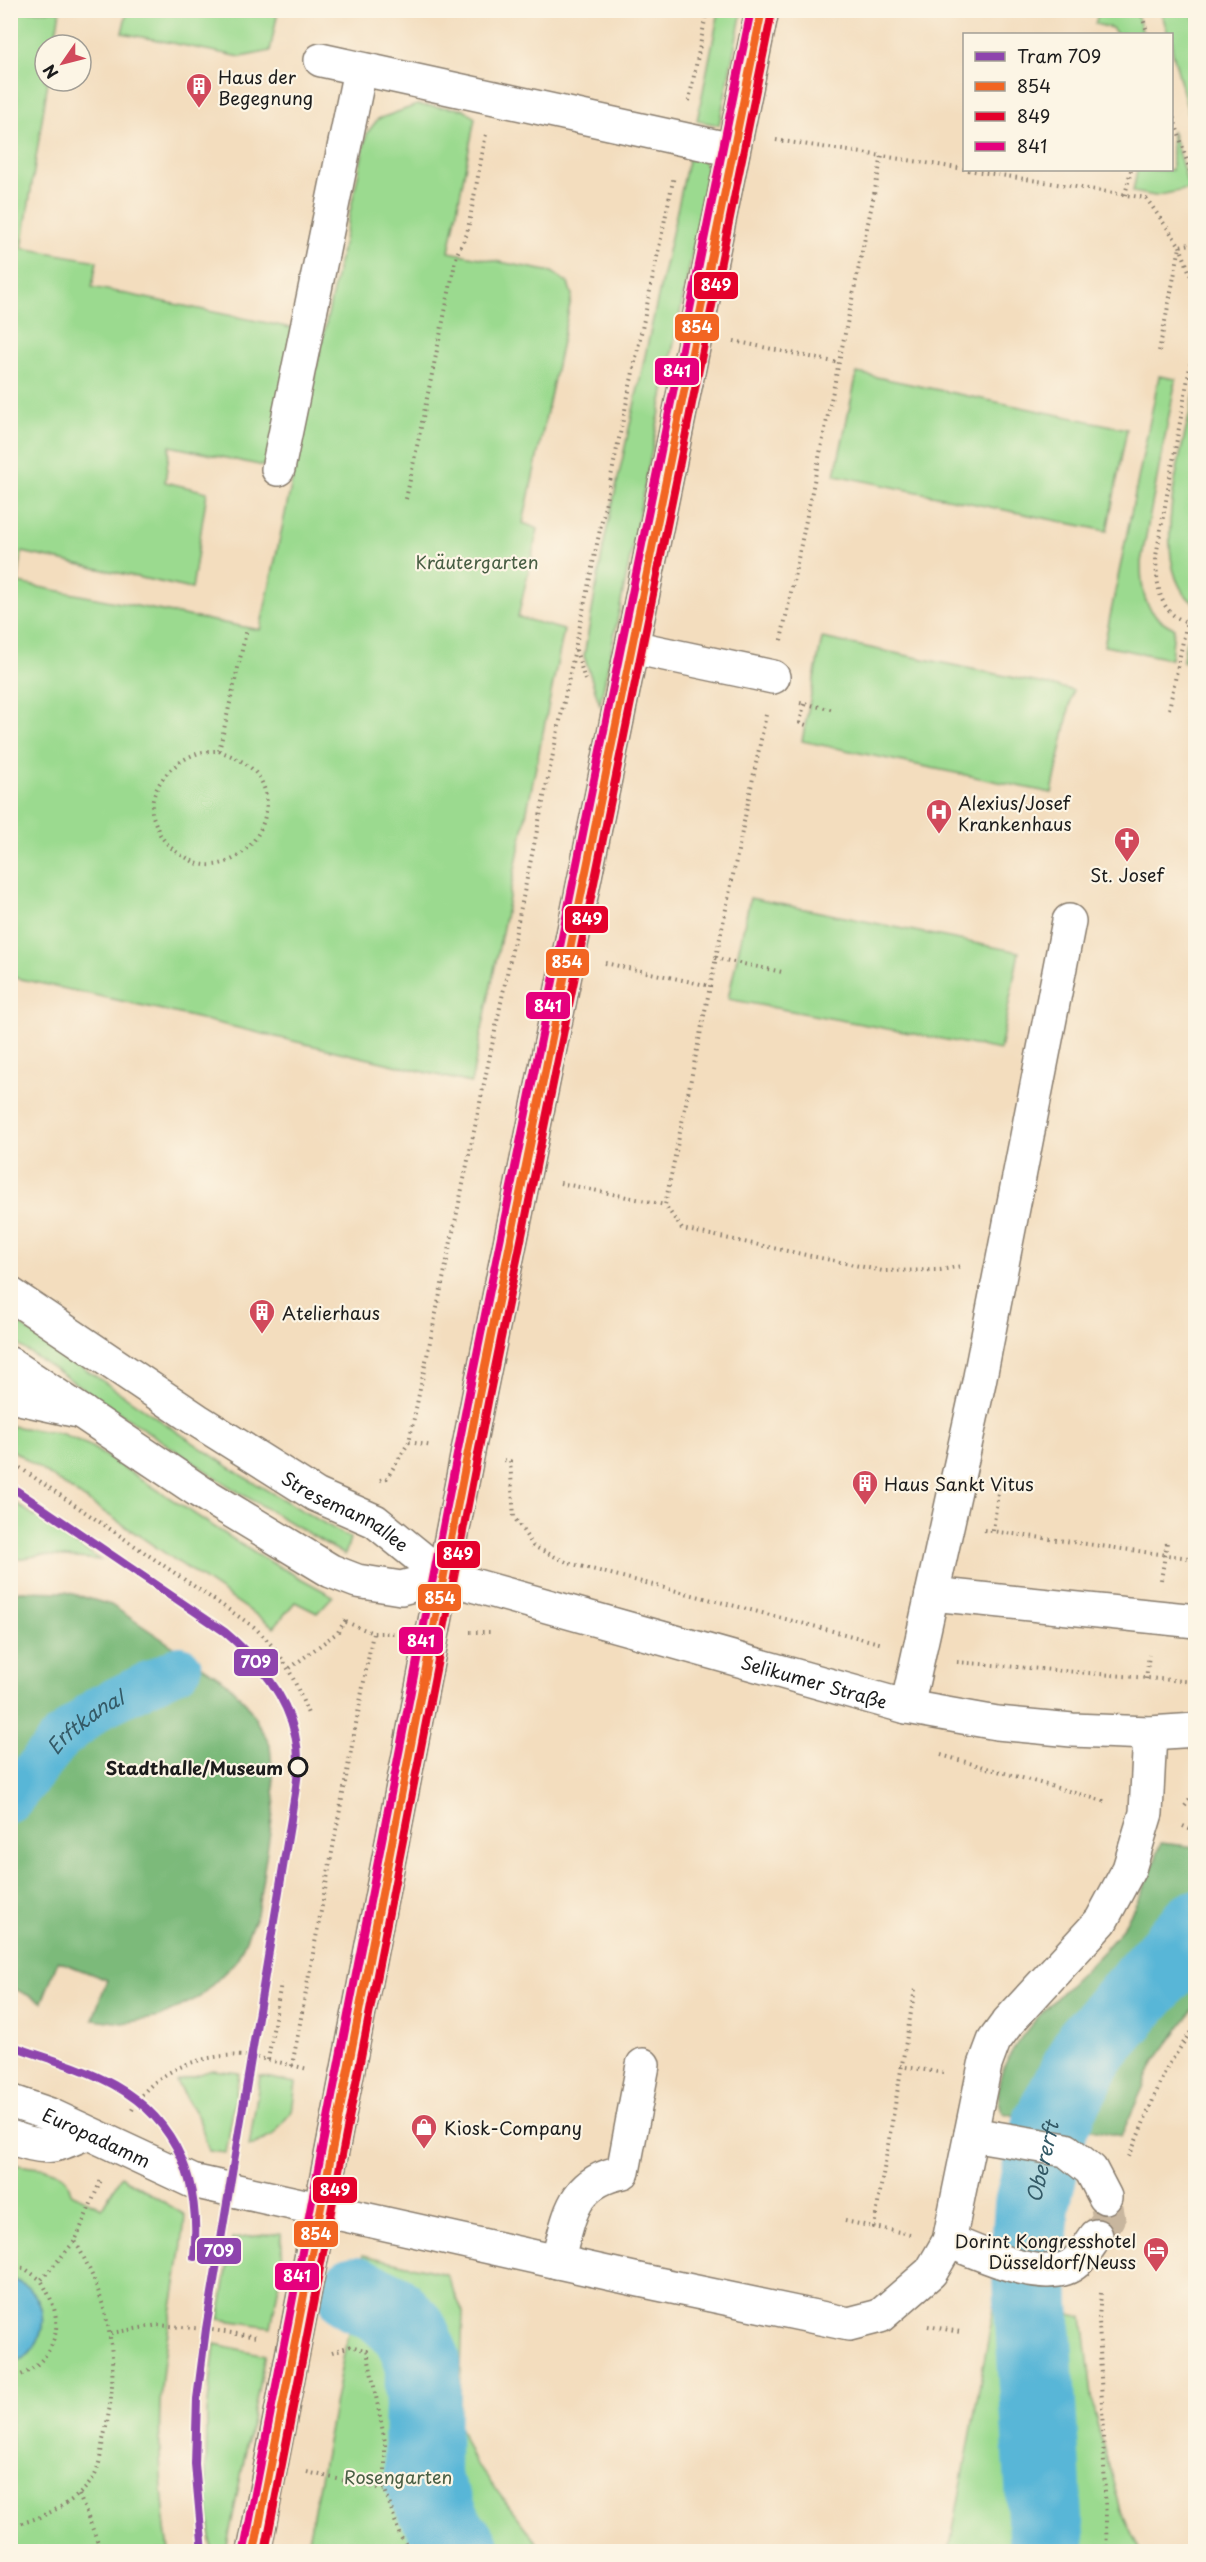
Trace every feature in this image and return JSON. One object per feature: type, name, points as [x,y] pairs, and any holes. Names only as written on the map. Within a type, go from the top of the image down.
[{"type":"street","points":[[255,2552],[523,1176],[762,10]]},
{"type":"street","points":[[321,60],[681,138],[735,140]]},
{"type":"street","points":[[278,469],[360,70]]},
{"type":"street","points":[[632,647],[773,677]]},
{"type":"street","points":[[907,1707],[947,1525],[1070,921]]},
{"type":"street","name":"Stresemannallee","points":[[10,1294],[197,1420],[316,1495],[375,1521],[444,1577]]},
{"type":"street","points":[[10,1364],[199,1491],[331,1571],[357,1581],[400,1588],[444,1577]]},
{"type":"street","points":[[10,1396],[82,1412]]},
{"type":"street","name":"Selikumer Straße","points":[[444,1577],[907,1707],[997,1723],[1072,1730],[1150,1733],[1196,1730]]},
{"type":"street","points":[[932,1594],[1196,1621]]},
{"type":"street","points":[[1096,2236],[1076,2263],[1054,2272],[1010,2265],[949,2241],[985,2065],[994,2042],[1008,2022],[1101,1921],[1129,1869],[1146,1813],[1150,1733]]},
{"type":"street","points":[[557,2262],[575,2202],[587,2186],[604,2175],[622,2172],[643,2065]]},
{"type":"street","name":"Europadamm","points":[[10,2101],[48,2114],[192,2181],[849,2324],[879,2316],[931,2272],[949,2241]]},
{"type":"street","points":[[971,2134],[1066,2150],[1091,2170],[1105,2196]]},
{"type":"street","points":[[10,2138],[42,2147],[101,2139]]},
{"type":"path","points":[[409,1442],[707,10]]},
{"type":"path","points":[[1140,10],[1148,33]]},
{"type":"path","points":[[406,499],[457,254],[467,234],[493,97]]},
{"type":"path","points":[[1173,115],[1196,190]]},
{"type":"path","points":[[735,140],[807,146],[963,169]]},
{"type":"path","points":[[665,1205],[882,156]]},
{"type":"path","points":[[978,171],[1146,198],[1180,246],[1193,282],[1193,334],[1191,361],[1156,556],[1156,577],[1162,603],[1176,618],[1196,625]]},
{"type":"path","points":[[1125,195],[1131,171]]},
{"type":"path","points":[[1180,246],[1196,243]]},
{"type":"path","points":[[1159,351],[1180,246]]},
{"type":"path","points":[[696,334],[839,363]]},
{"type":"path","points":[[1169,709],[1189,612],[1196,605]]},
{"type":"path","points":[[219,751],[247,628]]},
{"type":"path","points":[[804,704],[800,723],[809,726]]},
{"type":"path","points":[[219,751],[237,758],[257,775],[262,782],[266,800],[265,815],[259,833],[248,849],[234,860],[218,864],[198,864],[178,853],[160,835],[152,813],[154,794],[162,779],[177,764],[197,753],[219,751]]},
{"type":"path","points":[[568,955],[710,986]]},
{"type":"path","points":[[716,958],[782,972]]},
{"type":"path","points":[[523,1176],[665,1205],[682,1229],[883,1271],[940,1270],[1002,1258]]},
{"type":"path","points":[[468,1454],[510,1461],[514,1517],[533,1546],[568,1563],[954,1662],[1196,1683]]},
{"type":"path","points":[[10,1461],[254,1627],[275,1647],[290,1668],[309,1716]]},
{"type":"path","points":[[947,1525],[1196,1559]]},
{"type":"path","points":[[290,1668],[338,1632],[346,1622]]},
{"type":"path","points":[[292,2066],[373,1633]]},
{"type":"path","points":[[268,2060],[281,1983]]},
{"type":"path","points":[[874,2227],[915,1989]]},
{"type":"path","points":[[1128,2160],[1166,2069],[1196,2024]]},
{"type":"path","points":[[41,2280],[75,2241],[101,2139],[151,2085],[165,2076],[204,2060],[231,2056],[268,2060],[347,2077]]},
{"type":"path","points":[[845,2221],[949,2241]]},
{"type":"path","points":[[10,2526],[29,2522],[79,2496],[95,2475],[109,2417],[114,2378],[111,2333],[103,2300],[91,2269],[75,2241]]},
{"type":"path","points":[[10,2266],[24,2268],[41,2280],[52,2299],[57,2322],[51,2347],[37,2366],[10,2378]]},
{"type":"path","points":[[1102,2284],[1099,2318],[1107,2552]]},
{"type":"path","points":[[111,2333],[158,2325],[183,2326],[296,2344]]},
{"type":"path","points":[[351,2346],[367,2351],[385,2442],[386,2490],[400,2536],[411,2552]]},
{"type":"path","points":[[272,2464],[386,2490]]},
{"type":"path","points":[[79,2496],[102,2552]]},
{"type":"green space","points":[[127,10],[278,11],[270,51],[241,57],[122,33]]},
{"type":"green space","name":"Kräutergarten","points":[[11,11],[60,11],[56,33],[33,33],[33,93],[46,93],[22,248],[97,261],[92,287],[306,331],[278,469],[170,446],[165,482],[207,492],[192,589],[22,552],[18,583],[260,630],[367,133],[378,119],[417,105],[464,109],[475,118],[449,252],[552,272],[568,283],[572,295],[523,523],[538,529],[518,617],[564,630],[471,1083],[158,1009],[11,977]]},
{"type":"green space","points":[[719,11],[742,11],[719,125],[697,121]]},
{"type":"green space","points":[[1099,11],[1136,11],[1143,33],[1116,33],[1112,28],[1095,24]]},
{"type":"green space","points":[[1161,11],[1193,11],[1195,21],[1195,139],[1173,53],[1173,33],[1168,33]]},
{"type":"green space","points":[[1173,133],[1189,189],[1155,196],[1133,192],[1137,171],[1173,171]]},
{"type":"green space","points":[[689,156],[702,158],[709,171],[600,705],[584,656],[605,538]]},
{"type":"green space","points":[[857,373],[1127,429],[1107,531],[835,475]]},
{"type":"green space","points":[[1159,376],[1176,379],[1141,562],[1141,573],[1146,601],[1150,609],[1174,628],[1171,659],[1104,646]]},
{"type":"green space","points":[[1195,392],[1196,604],[1180,587],[1172,563],[1170,535],[1177,472]]},
{"type":"green space","points":[[1194,635],[1195,665],[1183,661],[1186,641]]},
{"type":"green space","points":[[822,638],[1073,690],[1052,793],[802,741]]},
{"type":"green space","points":[[750,898],[1019,952],[1000,1050],[728,999]]},
{"type":"green space","points":[[10,1318],[244,1477],[350,1538],[345,1555],[235,1490],[11,1340]]},
{"type":"green space","points":[[11,1426],[63,1434],[90,1446],[256,1554],[333,1596],[317,1613],[295,1602],[274,1627],[11,1449]]},
{"type":"green space","points":[[11,1500],[100,1560],[42,1555],[11,1560]]},
{"type":"green space","points":[[19,1591],[66,1592],[111,1605],[226,1682],[247,1704],[270,1745],[275,1800],[257,1914],[237,1960],[200,1997],[160,2017],[123,2023],[93,2019],[107,1980],[58,1961],[42,2002],[11,1987],[10,1595]]},
{"type":"green space","points":[[1161,1843],[1195,1847],[1195,1890],[1131,1955],[1066,2035],[1039,2075],[1027,2118],[1003,2113],[998,2090],[1004,2066],[1018,2041],[1118,1934],[1143,1890]]},
{"type":"green space","points":[[1195,1959],[1195,2007],[1155,2061],[1121,2136],[1071,2126],[1087,2085],[1138,2013]]},
{"type":"green space","points":[[212,2070],[239,2073],[226,2153],[209,2151],[199,2119],[176,2082]]},
{"type":"green space","points":[[260,2076],[296,2083],[292,2111],[272,2136],[249,2147]]},
{"type":"green space","points":[[10,2163],[55,2171],[66,2179],[71,2193],[102,2208],[121,2176],[185,2215],[164,2357],[159,2421],[160,2465],[169,2551],[11,2551]]},
{"type":"green space","points":[[281,2233],[283,2263],[271,2327],[219,2319],[232,2239]]},
{"type":"green space","name":"Rosengarten","points":[[363,2255],[446,2274],[463,2312],[459,2426],[471,2457],[543,2551],[306,2551]]},
{"type":"green space","points":[[996,2297],[1083,2317],[1094,2412],[1121,2510],[1140,2551],[949,2552]]},
{"type":"green space","points":[[215,2344],[265,2355],[226,2551],[212,2551],[206,2487],[207,2412]]},
{"type":"water","points":[[1195,1890],[1195,1959],[1138,2013],[1087,2085],[1071,2126],[1027,2118],[1039,2075],[1066,2035],[1131,1955]]},
{"type":"water","points":[[1021,2168],[1054,2174],[1048,2236],[1011,2229]]},
{"type":"water","points":[[11,2279],[25,2285],[35,2295],[41,2307],[42,2321],[40,2334],[34,2347],[25,2357],[11,2364]]},
{"type":"water","points":[[1010,2300],[1055,2310],[1071,2458],[1074,2551],[1022,2551],[1013,2414]]},
{"type":"pier","points":[[1024,2117],[1071,2126],[1070,2129],[1027,2121]]},
{"type":"pier","points":[[1010,2297],[1055,2307],[1055,2310],[1010,2300]]},
{"type":"waterway","name":"Erftkanal","points":[[10,1801],[61,1738],[100,1707],[180,1668]]},
{"type":"waterway","name":"Obererft","points":[[1047,2552],[1032,2305],[1030,2233],[1032,2205],[1051,2123],[1091,2046],[1196,1928]]},
{"type":"waterway","points":[[356,2294],[389,2310],[410,2331],[423,2361],[422,2481],[450,2536],[463,2552]]},
{"type":"tunnel","points":[[1096,2236],[1109,2219],[1105,2197]]},
{"type":"tram line","name":"709","points":[[10,1486],[225,1632],[267,1676],[278,1692],[294,1728],[298,1769],[296,1788],[206,2329],[197,2399],[195,2464],[203,2552]]},
{"type":"tram line","name":"709","points":[[10,2045],[102,2079],[137,2100],[155,2117],[170,2137],[189,2181],[194,2205],[194,2257]]},
{"type":"transit line","name":"841","points":[[244,2550],[469,1393],[751,10]]},
{"type":"transit line","name":"854","points":[[254,2552],[479,1395],[762,10]]},
{"type":"transit line","name":"849","points":[[265,2552],[489,1397],[772,12]]},
{"type":"place","name":"Haus der Begegnung","points":[[199,109]]},
{"type":"place","name":"Alexius/Josef Krankenhaus","points":[[939,835]]},
{"type":"place","name":"St. Josef","points":[[1127,863]]},
{"type":"place","name":"Atelierhaus","points":[[262,1335]]},
{"type":"place","name":"Haus Sankt Vitus","points":[[865,1506]]},
{"type":"place","name":"Stadthalle/Museum","points":[[298,1767]]},
{"type":"place","name":"Kiosk-Company","points":[[424,2150]]},
{"type":"place","name":"Dorint Kongresshotel Düsseldorf/Neuss","points":[[1156,2273]]}]
